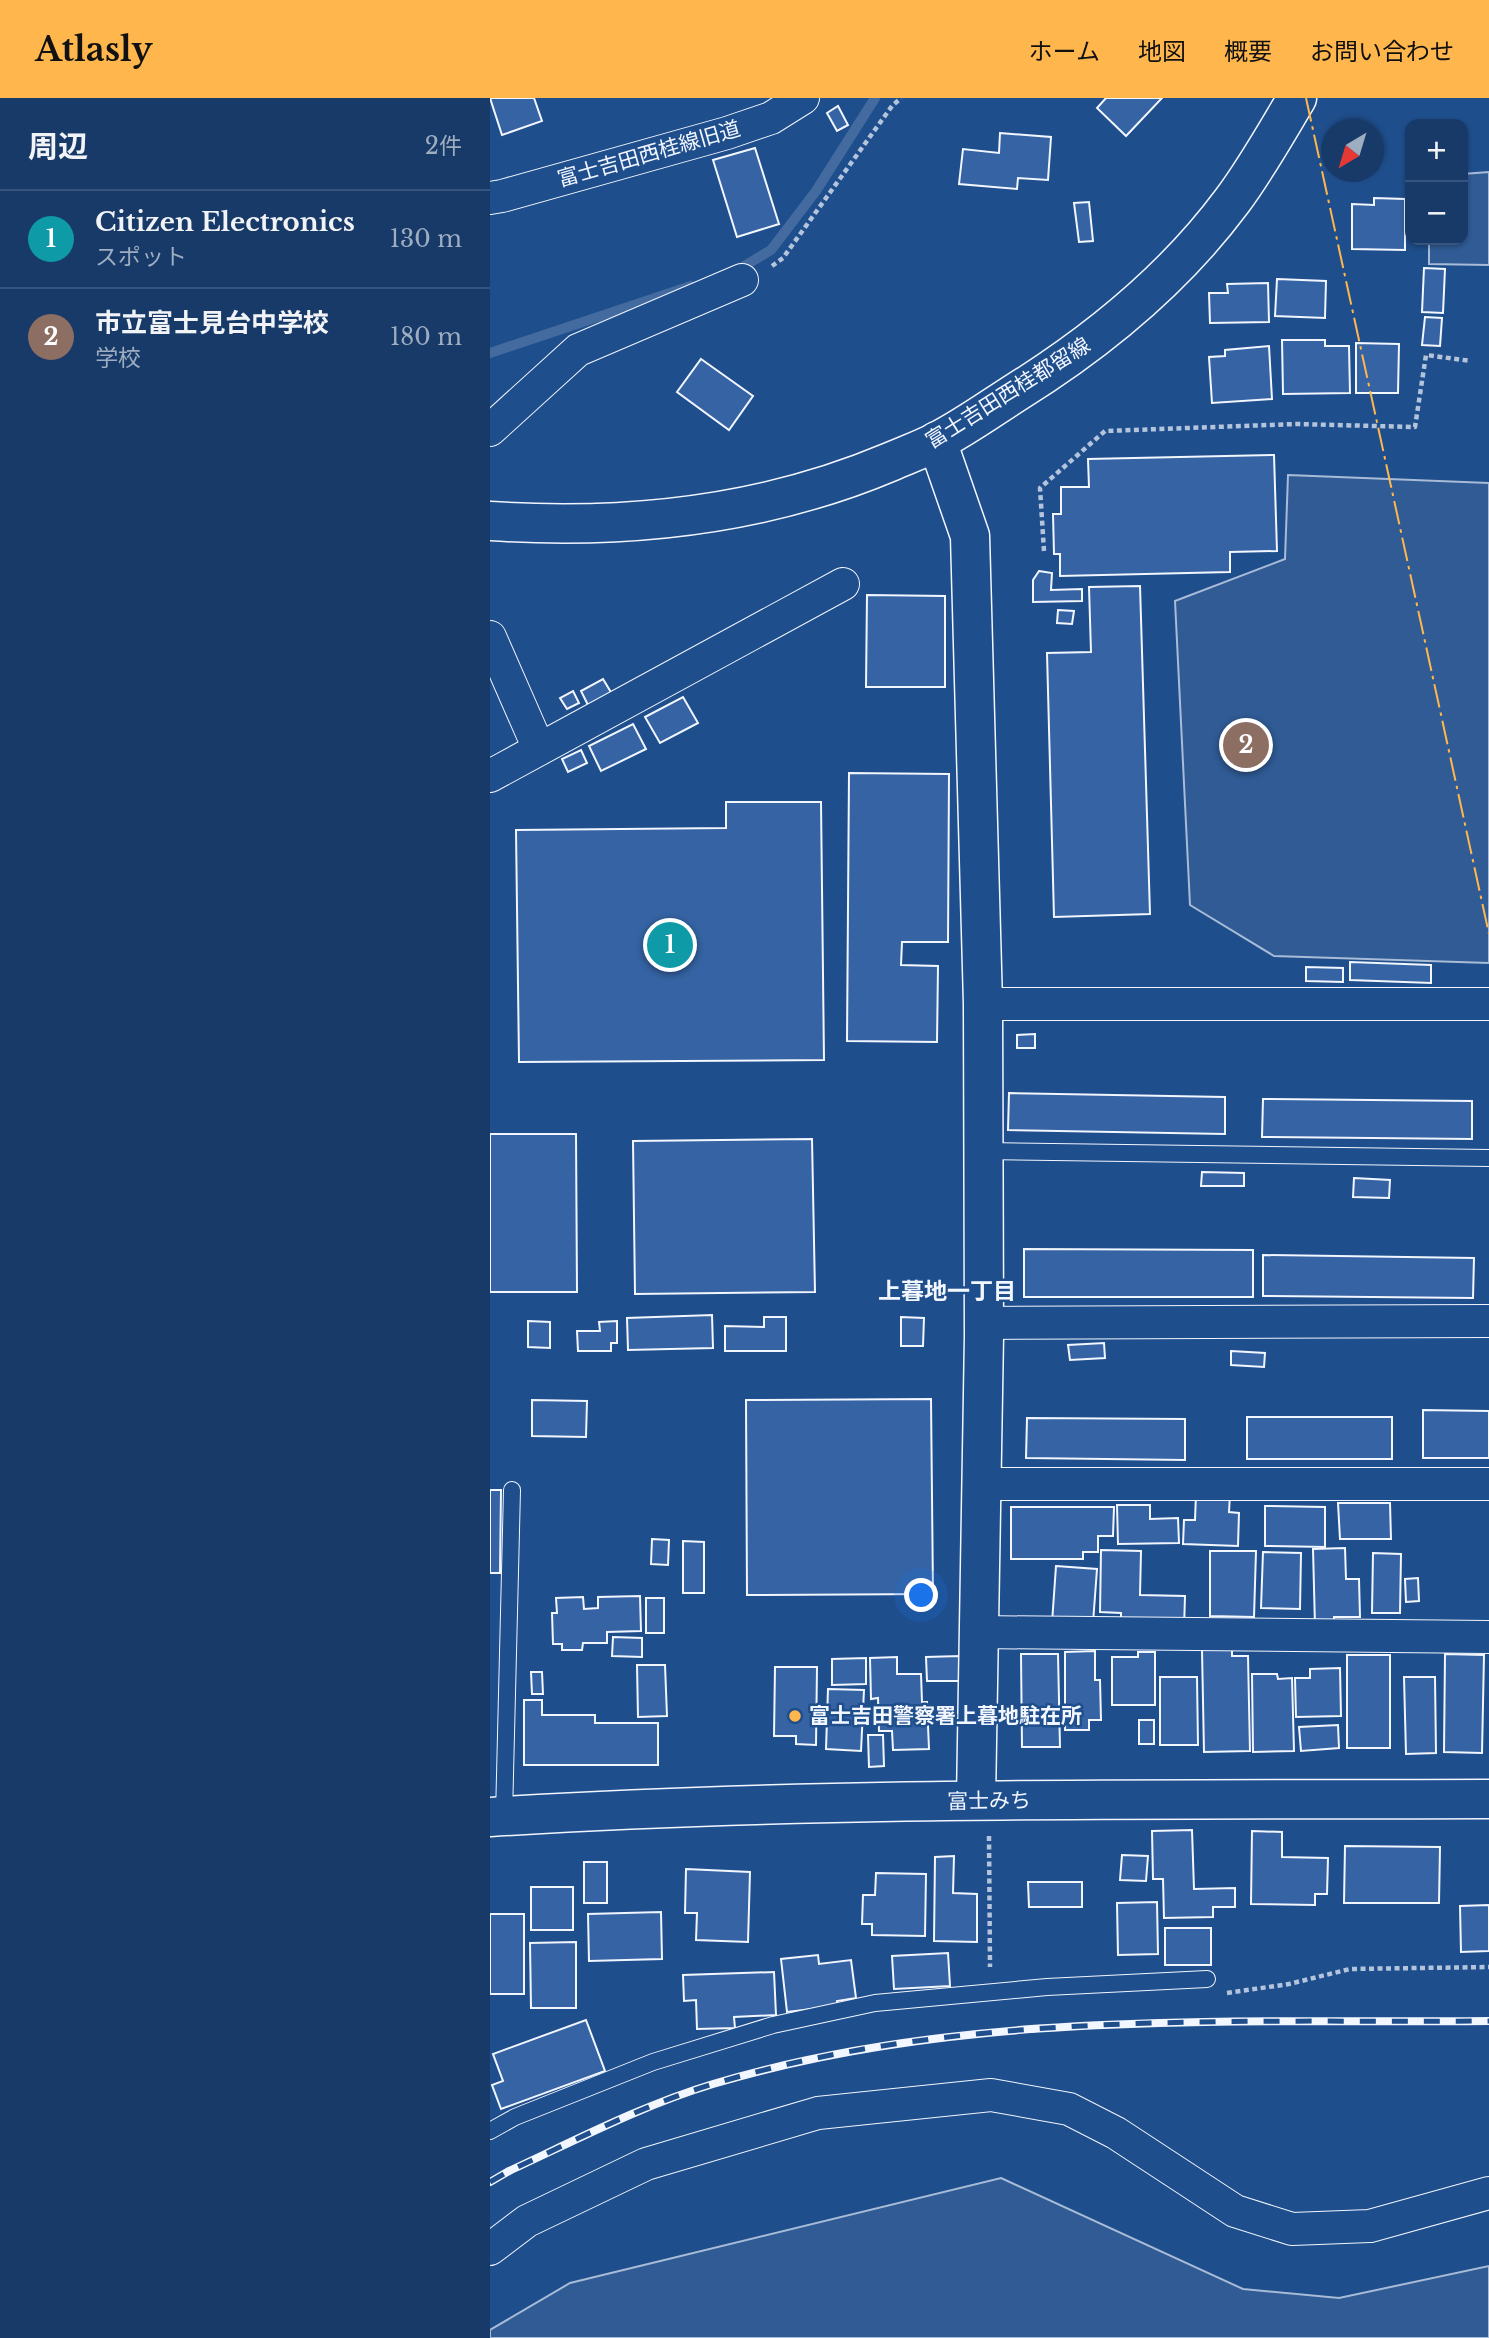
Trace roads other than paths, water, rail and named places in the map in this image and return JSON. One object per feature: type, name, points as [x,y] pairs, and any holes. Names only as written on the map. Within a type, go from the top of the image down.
[{"type":"main road","name":"富士吉田西桂都留線","points":[[490,521],[580,525],[627,523],[687,517],[755,505],[859,475],[937,442],[1044,376],[1119,321],[1183,259],[1232,201],[1297,98]]},
{"type":"main road","points":[[937,442],[970,536],[983,1004],[984,1323],[979,1632],[982,1800]]},
{"type":"main road","name":"富士みち","points":[[497,1817],[561,1812],[982,1800],[1489,1799]]},
{"type":"street","name":"富士吉田西桂線旧道","points":[[490,198],[727,133],[771,118],[803,98]]},
{"type":"street","points":[[490,430],[578,349],[742,280]]},
{"type":"street","points":[[490,776],[843,584]]},
{"type":"street","points":[[490,637],[539,749]]},
{"type":"street","points":[[983,1004],[1489,1004]]},
{"type":"street","points":[[984,1323],[1489,1321]]},
{"type":"street","points":[[982,1484],[1489,1484]]},
{"type":"street","points":[[979,1632],[1489,1637]]},
{"type":"street","points":[[490,2249],[527,2221],[646,2164],[818,2113],[991,2095],[1069,2109],[1116,2133],[1235,2211],[1292,2229],[1370,2226],[1489,2193]]},
{"type":"lane","points":[[983,1151],[1489,1158]]},
{"type":"lane","points":[[497,1817],[512,1490]]},
{"type":"lane","points":[[490,2131],[515,2117],[653,2062],[773,2025],[875,2003],[1047,1987],[1208,1979]]},
{"type":"waterway","points":[[736,271],[771,250],[816,191],[875,98]]},
{"type":"waterway","points":[[490,353],[691,286]]},
{"type":"railway","points":[[490,2182],[610,2124],[687,2092],[808,2060],[903,2043],[1098,2025],[1489,2021]]},
{"type":"place","name":"市立富士見台中学校","points":[[1246,745]]},
{"type":"place","name":"Citizen Electronics","points":[[670,945]]},
{"type":"place","name":"富士吉田警察署上暮地駐在所","points":[[795,1716]]},
{"type":"district","name":"上暮地一丁目","points":[[947,1291]]}]
